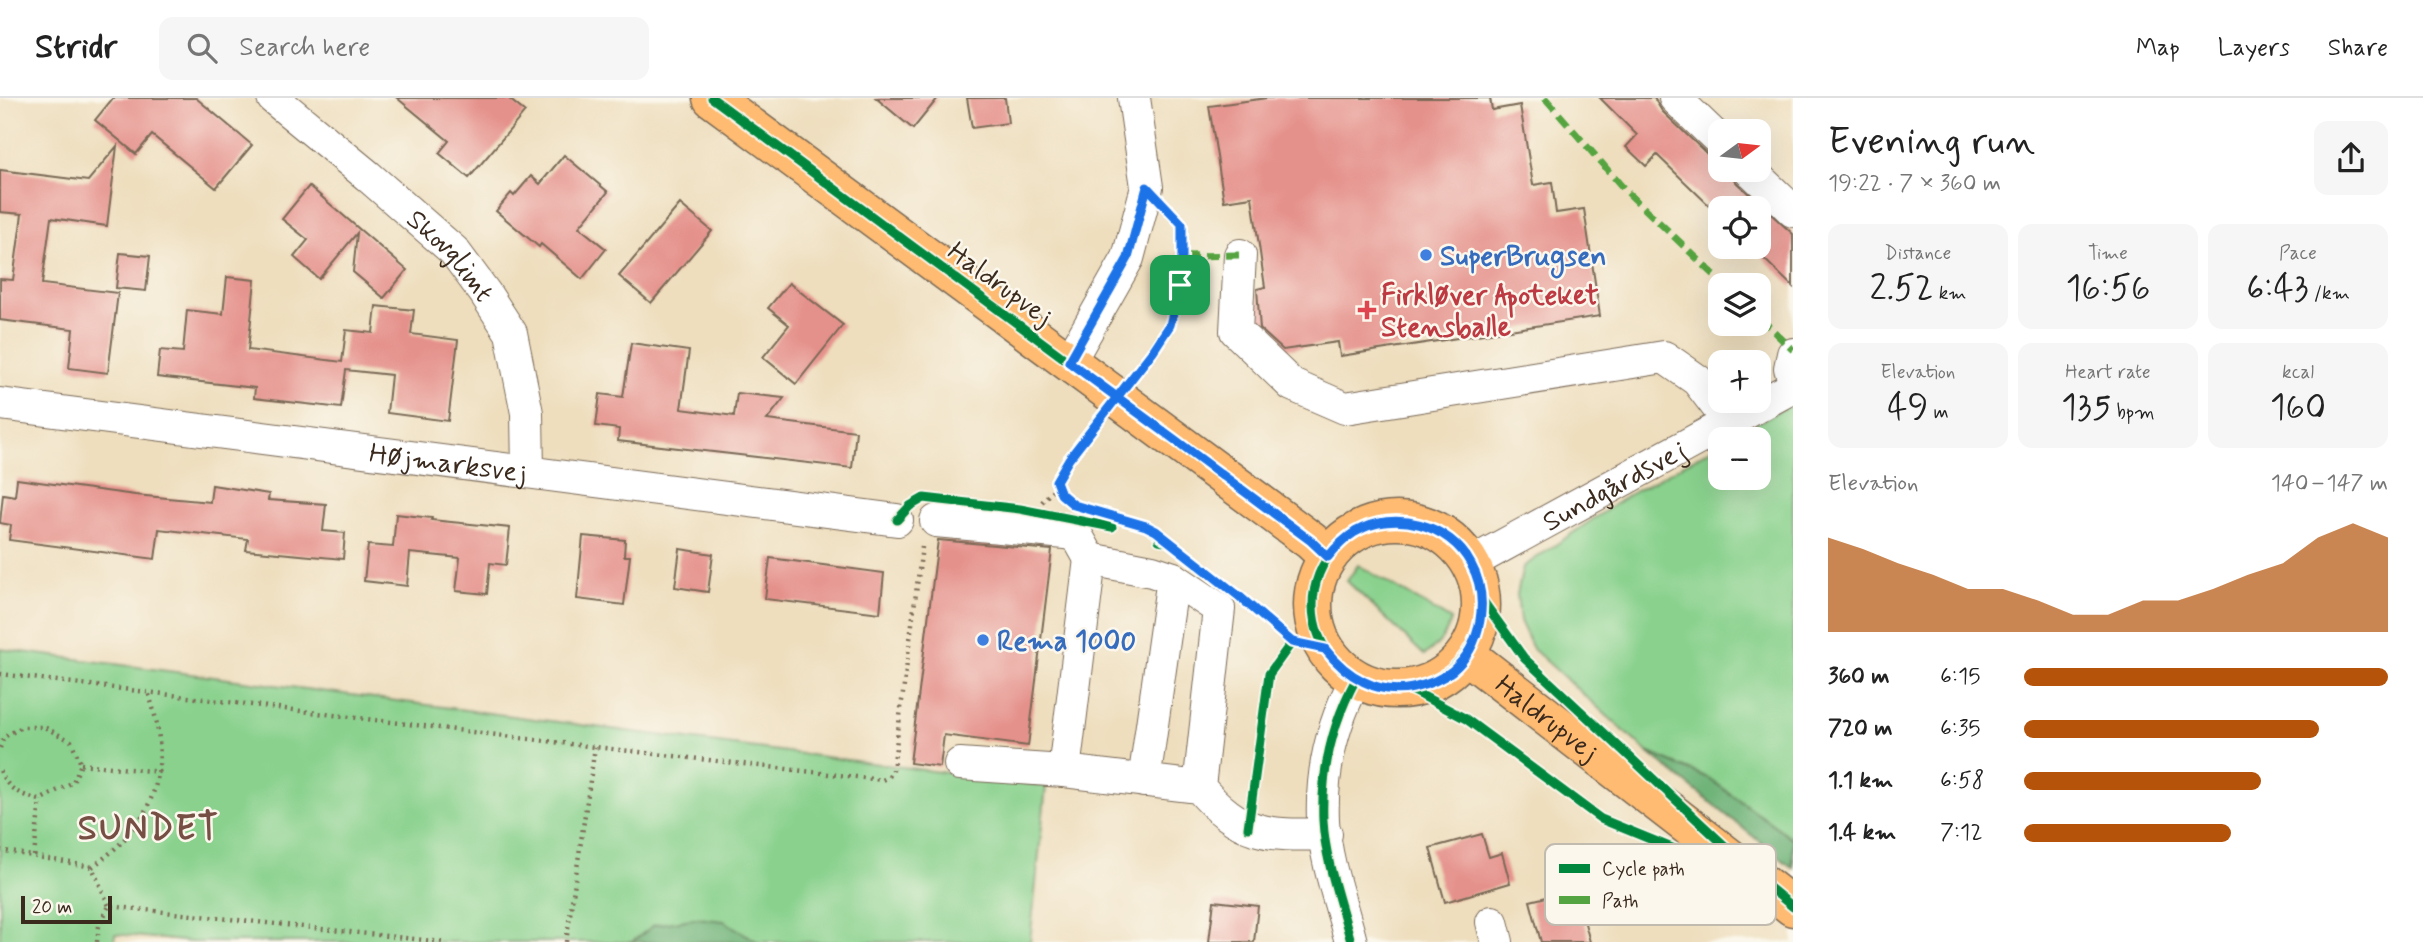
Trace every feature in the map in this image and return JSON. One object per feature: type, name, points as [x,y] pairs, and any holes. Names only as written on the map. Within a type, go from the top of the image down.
[{"type":"main road","name":"Haldrupvej","points":[[712,98],[1311,541],[1328,557]]},
{"type":"main road","points":[[1404,521],[1424,525],[1443,534],[1471,563],[1479,583],[1481,614],[1478,630],[1466,655],[1451,672],[1433,682],[1410,689],[1381,688],[1356,679],[1337,664],[1325,649],[1315,624],[1314,592],[1317,577],[1340,542],[1357,531],[1384,522],[1404,521]]},
{"type":"main road","name":"Haldrupvej","points":[[1466,655],[1712,844]]},
{"type":"main road","name":"Haldrupvej","points":[[1776,893],[1793,906]]},
{"type":"street","name":"Skovglimt","points":[[273,98],[454,251],[485,293],[512,333],[527,413],[528,472]]},
{"type":"street","points":[[1069,362],[1128,258],[1147,187],[1134,98]]},
{"type":"street","points":[[1675,98],[1708,130]]},
{"type":"street","points":[[1763,182],[1793,211]]},
{"type":"street","points":[[1240,255],[1236,331],[1292,385],[1345,408],[1664,357],[1697,380],[1729,422]]},
{"type":"street","points":[[1793,354],[1790,368],[1793,378]]},
{"type":"street","name":"Sundgårdsvej","points":[[1471,563],[1793,387]]},
{"type":"street","name":"Højmarksvej","points":[[0,404],[919,525],[1076,534],[1090,559]]},
{"type":"street","points":[[1064,771],[1090,559],[1152,571],[1173,578],[1219,609],[1199,787]]},
{"type":"street","points":[[1144,781],[1173,578]]},
{"type":"street","points":[[1351,942],[1331,866],[1323,821],[1327,757],[1346,698],[1356,679]]},
{"type":"street","points":[[960,764],[1064,771],[1199,787],[1217,808],[1248,828],[1287,835],[1326,834]]},
{"type":"path","points":[[1061,494],[1056,481],[1063,470]]},
{"type":"path","points":[[0,674],[882,780],[889,777],[893,770],[919,525]]},
{"type":"path","points":[[0,850],[92,867],[113,852],[130,834],[144,813],[160,772],[160,741],[148,692]]},
{"type":"path","points":[[0,748],[2,736],[22,727],[44,727],[71,741],[81,764],[73,782],[40,800],[18,794],[4,780],[0,770]]},
{"type":"path","points":[[566,942],[595,747]]},
{"type":"path","points":[[81,764],[160,772]]},
{"type":"path","points":[[34,856],[40,800]]},
{"type":"path","points":[[92,867],[109,906]]},
{"type":"path","points":[[97,942],[99,926],[109,906]]},
{"type":"path","points":[[109,906],[443,942]]},
{"type":"green space","points":[[1793,405],[1793,839],[1708,778],[1647,752],[1533,649],[1520,621],[1517,594],[1523,567],[1627,496],[1708,451],[1708,490],[1771,490],[1771,427],[1750,427]]},
{"type":"green space","points":[[1358,565],[1451,620],[1444,636],[1433,648],[1424,655],[1347,581]]},
{"type":"green space","points":[[0,649],[1046,786],[1030,942],[191,942],[115,934],[114,942],[0,942]]},
{"type":"green space","points":[[1647,752],[1708,778],[1793,839],[1793,868],[1776,854],[1776,844],[1763,844]]},
{"type":"green space","points":[[698,918],[724,921],[758,942],[632,942],[654,925]]},
{"type":"building","points":[[113,98],[196,98],[252,145],[216,188],[152,135],[136,154],[95,120]]},
{"type":"building","points":[[397,98],[508,98],[525,112],[469,178],[439,153],[449,141]]},
{"type":"building","points":[[876,98],[938,98],[913,129]]},
{"type":"building","points":[[967,98],[1005,98],[1008,123],[972,128]]},
{"type":"building","points":[[1267,98],[1490,98],[1492,110],[1520,105],[1533,185],[1552,182],[1556,213],[1584,209],[1600,316],[1340,356],[1338,342],[1283,350],[1260,329],[1257,289],[1265,287],[1252,197],[1224,201],[1209,106]]},
{"type":"building","points":[[1600,98],[1654,98],[1662,111],[1708,155],[1708,182],[1736,182],[1751,196],[1708,196],[1708,204],[1657,155],[1646,166],[1626,147],[1637,135]]},
{"type":"building","points":[[117,146],[107,226],[51,218],[42,284],[118,293],[108,373],[69,368],[73,329],[0,320],[0,279],[13,280],[22,214],[0,212],[0,170],[88,181]]},
{"type":"building","points":[[564,155],[608,192],[579,227],[606,249],[582,279],[496,211],[511,193],[514,196],[531,176],[540,184]]},
{"type":"building","points":[[309,186],[407,270],[384,298],[353,272],[357,233],[319,279],[294,257],[308,240],[282,219]]},
{"type":"building","points":[[680,204],[712,231],[651,303],[619,276]]},
{"type":"building","points":[[1771,214],[1793,234],[1793,287],[1764,259],[1771,259]]},
{"type":"building","points":[[120,253],[150,256],[146,291],[116,288]]},
{"type":"building","points":[[227,277],[255,280],[248,350],[342,362],[346,330],[373,333],[376,306],[414,310],[411,334],[458,340],[448,421],[387,413],[391,375],[346,370],[341,408],[254,398],[255,388],[157,377],[160,350],[183,352],[187,310],[223,314]]},
{"type":"building","points":[[789,283],[843,325],[796,384],[763,357],[789,325],[768,308]]},
{"type":"building","points":[[631,343],[689,351],[681,409],[734,416],[737,393],[784,398],[767,420],[856,431],[852,468],[618,441],[619,429],[596,426],[600,394],[623,397]]},
{"type":"building","points":[[17,479],[210,502],[212,485],[269,494],[268,500],[326,504],[323,531],[345,533],[343,559],[246,550],[248,539],[159,529],[155,559],[9,540],[11,525],[0,523],[3,494],[15,496]]},
{"type":"building","points":[[396,514],[510,528],[506,565],[490,563],[487,594],[456,591],[460,558],[410,553],[407,586],[364,581],[368,545],[393,547]]},
{"type":"building","points":[[583,536],[625,540],[624,556],[630,556],[624,605],[577,599]]},
{"type":"building","name":"Rema 1000","points":[[938,540],[1052,550],[1028,746],[944,735],[940,767],[910,763]]},
{"type":"building","points":[[680,549],[713,554],[708,592],[675,587]]},
{"type":"building","points":[[770,558],[884,573],[880,613],[765,599]]},
{"type":"building","points":[[1482,834],[1489,857],[1502,853],[1510,883],[1445,902],[1430,848]]},
{"type":"building","points":[[1545,897],[1545,925],[1585,925],[1590,942],[1541,942],[1530,901]]},
{"type":"building","points":[[1214,901],[1258,906],[1254,942],[1209,942]]},
{"type":"marked path","points":[[1545,98],[1625,190],[1712,273]]},
{"type":"marked path","points":[[1183,256],[1240,255]]},
{"type":"marked path","points":[[1771,329],[1793,350]]},
{"type":"cycle path","points":[[712,98],[1311,541],[1328,557]]},
{"type":"cycle path","points":[[1147,187],[1182,224],[1178,301],[1170,325],[1159,344],[1084,439],[1056,481],[1061,494],[1074,505],[1146,526],[1169,542]]},
{"type":"cycle path","points":[[897,520],[910,506],[924,498],[1020,509],[1112,527]]},
{"type":"cycle path","points":[[1397,521],[1429,527],[1457,545],[1475,573],[1481,605],[1475,637],[1457,665],[1429,683],[1397,689],[1365,683],[1337,665],[1319,637],[1313,605],[1319,573],[1337,545],[1365,527],[1397,521]]},
{"type":"cycle path","points":[[1159,540],[1169,542],[1240,597],[1292,642],[1325,649]]},
{"type":"cycle path","points":[[1481,598],[1524,658],[1723,844]]},
{"type":"cycle path","points":[[1248,828],[1269,674],[1292,642]]},
{"type":"cycle path","points":[[1351,942],[1327,851],[1323,802],[1330,747],[1341,712],[1356,679]]},
{"type":"cycle path","points":[[1410,689],[1466,719],[1601,819],[1662,844]]},
{"type":"cycle path","points":[[1776,893],[1793,907]]},
{"type":"place","name":"SuperBrugsen","points":[[1426,255]]},
{"type":"place","name":"Firkløver Apoteket Stensballe","points":[[1367,310]]},
{"type":"place","name":"Rema 1000","points":[[983,640]]},
{"type":"district","name":"SUNDET","points":[[149,827]]},
{"type":"route","points":[[1180,285],[1170,325],[1153,351],[1111,405],[1069,459],[1056,481],[1061,494],[1074,505],[1156,531],[1292,642],[1325,649],[1337,664],[1356,679],[1381,688],[1410,689],[1433,682],[1451,672],[1466,655],[1478,630],[1481,598],[1479,583],[1471,563],[1443,534],[1424,525],[1404,521],[1384,522],[1357,531],[1340,542],[1328,557],[1311,541],[1132,408],[1069,362],[1128,258],[1147,187],[1182,224],[1180,285]]}]
